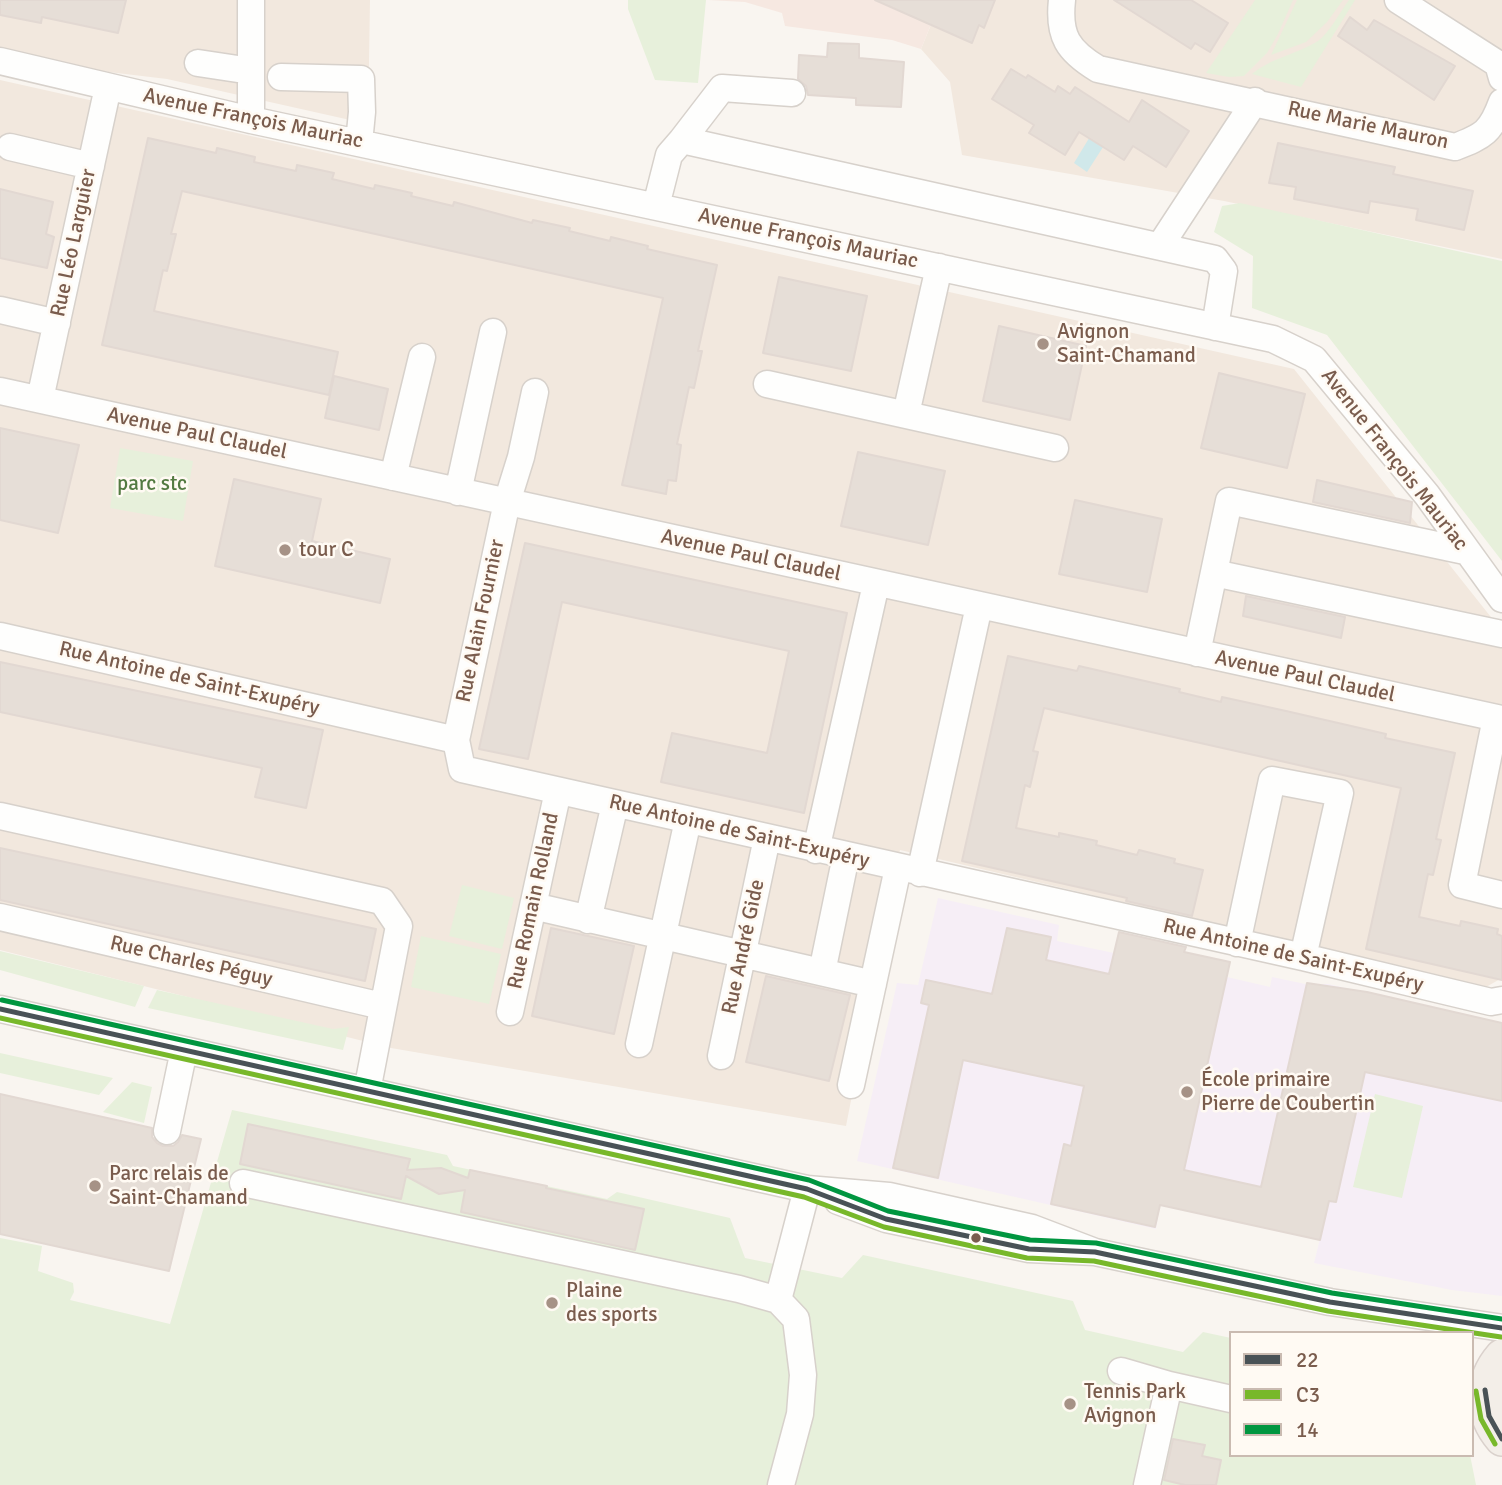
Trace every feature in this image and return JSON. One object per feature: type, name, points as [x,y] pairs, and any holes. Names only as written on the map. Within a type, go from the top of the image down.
[{"type":"main road","points":[[1502,1356],[1490,1373],[1479,1382],[1493,1429],[1502,1439]]},
{"type":"street","points":[[251,0],[251,120]]},
{"type":"street","name":"Rue Marie Mauron","points":[[1062,0],[1059,21],[1066,39],[1081,59],[1098,69],[1255,101],[1455,147],[1481,137],[1496,119],[1502,102]]},
{"type":"street","points":[[1398,0],[1498,64],[1502,78]]},
{"type":"street","name":"Avenue François Mauriac","points":[[0,61],[251,120],[1273,340],[1314,359],[1427,495],[1502,600]]},
{"type":"street","points":[[198,62],[251,71]]},
{"type":"street","points":[[281,77],[361,79],[359,143]]},
{"type":"street","name":"Rue Léo Larguier","points":[[40,399],[108,87]]},
{"type":"street","points":[[656,206],[669,155],[722,88],[792,93]]},
{"type":"street","points":[[1160,246],[1255,101]]},
{"type":"street","points":[[682,140],[1215,259],[1224,271],[1215,327]]},
{"type":"street","points":[[10,147],[91,166]]},
{"type":"street","points":[[906,415],[939,267]]},
{"type":"street","points":[[0,310],[57,323]]},
{"type":"street","points":[[458,492],[493,332]]},
{"type":"street","points":[[393,477],[422,357]]},
{"type":"street","points":[[767,384],[1055,448]]},
{"type":"street","name":"Avenue Paul Claudel","points":[[0,391],[1499,719]]},
{"type":"street","name":"Rue Alain Fournier","points":[[456,740],[507,502],[521,457],[535,392]]},
{"type":"street","points":[[1197,653],[1229,501],[1465,551]]},
{"type":"street","points":[[1214,573],[1502,634]]},
{"type":"street","points":[[816,849],[876,584]]},
{"type":"street","points":[[851,1085],[873,984],[909,871],[979,606]]},
{"type":"street","name":"Rue Antoine de Saint-Exupéry","points":[[0,635],[456,740],[462,769],[1303,957],[1492,1002],[1502,1000]]},
{"type":"street","points":[[1499,719],[1462,885],[1502,895]]},
{"type":"street","points":[[1237,943],[1272,780],[1340,793],[1303,957]]},
{"type":"street","name":"Rue Romain Rolland","points":[[510,1012],[558,791]]},
{"type":"street","points":[[588,920],[615,804]]},
{"type":"street","points":[[0,816],[383,901],[399,926],[367,1091]]},
{"type":"street","points":[[639,1044],[688,820]]},
{"type":"street","name":"Rue André Gide","points":[[721,1056],[767,838]]},
{"type":"street","points":[[822,972],[846,856]]},
{"type":"street","points":[[533,906],[873,984]]},
{"type":"street","name":"Rue Charles Péguy","points":[[0,917],[382,1006]]},
{"type":"street","points":[[0,1009],[807,1189],[886,1219],[1029,1249],[1096,1252],[1330,1302],[1502,1328]]},
{"type":"street","points":[[167,1131],[184,1050]]},
{"type":"street","points":[[243,1183],[725,1286],[778,1300],[796,1319],[803,1375],[800,1413],[781,1485]]},
{"type":"street","points":[[778,1300],[807,1189]]},
{"type":"street","points":[[1330,1302],[1403,1331]]},
{"type":"street","points":[[1121,1371],[1229,1399]]},
{"type":"street","points":[[1147,1485],[1169,1385]]},
{"type":"shaded area","points":[[0,0],[370,0],[368,124],[167,79],[0,59]]},
{"type":"shaded area","points":[[708,0],[941,0],[921,49],[892,40],[785,26],[782,13],[745,2]]},
{"type":"shaded area","points":[[941,0],[1502,0],[1502,259],[1224,201],[962,155],[950,82],[921,49]]},
{"type":"shaded area","points":[[0,80],[1294,369],[1502,631],[1502,978],[1486,987],[900,850],[846,1126],[391,1048],[0,950]]},
{"type":"shaded area","name":"École primaire Pierre de Coubertin","points":[[938,898],[1059,925],[1057,941],[1114,953],[1117,938],[1229,962],[1227,977],[1270,987],[1272,977],[1310,985],[1328,984],[1502,1024],[1502,1296],[1452,1290],[1314,1263],[1320,1239],[1160,1205],[1156,1229],[857,1161],[897,983],[918,985]]},
{"type":"green space","points":[[628,0],[706,0],[698,83],[655,80],[628,9]]},
{"type":"green space","points":[[1255,0],[1293,0],[1267,53],[1244,76],[1229,77],[1206,73]]},
{"type":"green space","points":[[1297,0],[1343,0],[1327,22],[1306,42],[1271,55]]},
{"type":"green space","points":[[1349,0],[1355,0],[1301,87],[1252,74],[1267,64],[1318,41]]},
{"type":"green space","points":[[1240,203],[1502,261],[1502,561],[1327,335],[1252,308],[1253,256],[1214,232],[1222,206]]},
{"type":"green space","name":"parc stc","points":[[120,448],[193,461],[183,521],[110,508]]},
{"type":"green space","points":[[462,885],[514,898],[502,949],[449,936]]},
{"type":"green space","points":[[421,936],[501,954],[489,1004],[411,987]]},
{"type":"green space","points":[[0,951],[144,986],[135,1007],[0,970]]},
{"type":"green space","points":[[157,990],[333,1029],[349,1027],[343,1050],[148,1008]]},
{"type":"green space","points":[[0,1053],[113,1078],[99,1095],[0,1073]]},
{"type":"green space","points":[[132,1082],[152,1087],[144,1123],[103,1112]]},
{"type":"green space","points":[[1375,1094],[1423,1106],[1402,1198],[1353,1187]]},
{"type":"green space","name":"Plaine des sports","points":[[232,1110],[447,1155],[453,1166],[607,1199],[617,1192],[730,1218],[745,1258],[842,1278],[863,1255],[1073,1301],[1085,1330],[1183,1352],[1203,1332],[1229,1338],[1229,1457],[1470,1457],[1476,1485],[0,1485],[0,1238],[42,1246],[38,1271],[73,1283],[74,1292],[70,1300],[170,1324]]},
{"type":"water","points":[[1091,135],[1105,144],[1087,172],[1074,163]]},
{"type":"building","points":[[0,0],[126,0],[118,33],[42,17],[41,23],[0,15]]},
{"type":"building","points":[[875,0],[995,0],[984,28],[979,25],[972,43]]},
{"type":"building","points":[[1114,0],[1191,0],[1228,23],[1210,52],[1195,43],[1191,49]]},
{"type":"building","points":[[1350,17],[1367,30],[1374,20],[1455,66],[1434,100],[1338,36]]},
{"type":"building","points":[[828,43],[859,44],[859,58],[904,62],[901,107],[856,105],[856,98],[808,95],[806,86],[798,79],[799,55],[827,57]]},
{"type":"building","points":[[1011,69],[1026,78],[1028,75],[1055,92],[1058,86],[1070,94],[1075,87],[1129,122],[1142,100],[1189,131],[1166,167],[1133,146],[1124,160],[1079,132],[1065,155],[1029,133],[1034,125],[992,99]]},
{"type":"building","points":[[148,138],[216,153],[217,148],[255,157],[254,162],[296,171],[297,165],[334,173],[332,179],[374,189],[375,185],[412,193],[411,196],[453,206],[454,202],[532,223],[533,220],[570,228],[569,231],[610,241],[611,237],[648,246],[647,249],[717,265],[698,351],[702,351],[694,388],[689,387],[677,444],[681,445],[676,481],[668,480],[666,494],[622,485],[663,298],[182,191],[171,234],[176,234],[167,271],[163,270],[154,311],[338,352],[329,395],[102,345]]},
{"type":"building","points":[[1278,143],[1395,167],[1393,174],[1473,191],[1464,230],[1416,220],[1418,209],[1370,201],[1368,213],[1294,199],[1296,187],[1269,183]]},
{"type":"building","points":[[0,189],[53,202],[46,234],[54,237],[47,268],[0,258]]},
{"type":"building","points":[[779,277],[867,296],[851,371],[763,353]]},
{"type":"building","points":[[999,326],[1086,346],[1070,420],[983,401]]},
{"type":"building","points":[[1219,373],[1305,394],[1287,468],[1201,448]]},
{"type":"building","points":[[334,376],[388,389],[379,430],[325,418]]},
{"type":"building","points":[[0,428],[79,445],[58,533],[0,520]]},
{"type":"building","points":[[858,452],[945,471],[928,545],[841,526]]},
{"type":"building","name":"tour C","points":[[234,479],[321,499],[312,541],[390,559],[380,603],[215,566]]},
{"type":"building","points":[[1317,480],[1412,502],[1410,523],[1313,502]]},
{"type":"building","points":[[1075,500],[1162,519],[1147,592],[1059,574]]},
{"type":"building","points":[[525,543],[847,613],[804,813],[661,782],[672,733],[767,753],[789,651],[562,602],[528,759],[479,749]]},
{"type":"building","points":[[1246,596],[1345,617],[1341,638],[1243,616]]},
{"type":"building","points":[[1008,656],[1077,671],[1079,666],[1180,689],[1179,692],[1221,702],[1222,697],[1386,734],[1385,738],[1455,753],[1436,839],[1441,840],[1433,875],[1428,874],[1419,917],[1460,926],[1461,921],[1498,929],[1497,934],[1502,936],[1502,980],[1366,949],[1401,788],[1044,708],[1033,751],[1038,752],[1030,787],[1025,785],[1016,828],[1097,841],[1096,845],[1137,855],[1139,850],[1175,859],[1174,863],[1203,870],[1192,916],[1126,901],[1127,898],[962,861]]},
{"type":"building","points":[[0,662],[323,730],[306,808],[255,797],[262,768],[0,712]]},
{"type":"building","points":[[0,848],[376,929],[365,981],[0,900]]},
{"type":"building","points":[[551,928],[634,946],[614,1034],[532,1016]]},
{"type":"building","points":[[1007,928],[1051,937],[1046,960],[1109,974],[1119,932],[1186,947],[1184,952],[1230,962],[1184,1170],[1261,1187],[1307,983],[1367,992],[1502,1023],[1502,1101],[1365,1072],[1336,1202],[1329,1201],[1320,1240],[1160,1205],[1155,1227],[1051,1204],[1064,1144],[1071,1146],[1084,1086],[963,1060],[938,1178],[893,1168],[929,1005],[921,1003],[926,980],[992,994]]},
{"type":"building","points":[[766,976],[850,995],[829,1081],[746,1062]]},
{"type":"building","name":"Parc relais de Saint-Chamand","points":[[0,1094],[152,1128],[152,1137],[163,1146],[173,1146],[182,1135],[201,1139],[169,1271],[0,1234]]},
{"type":"building","points":[[248,1124],[410,1159],[407,1170],[441,1168],[468,1178],[470,1170],[644,1209],[635,1250],[461,1212],[465,1190],[439,1194],[406,1176],[401,1199],[240,1164]]},
{"type":"building","points":[[1173,1439],[1205,1445],[1202,1456],[1221,1460],[1216,1485],[1185,1485],[1164,1480]]},
{"type":"transit line","name":"14","points":[[2,1000],[809,1180],[888,1211],[1030,1240],[1096,1243],[1332,1293],[1502,1319]]},
{"type":"transit line","name":"22","points":[[0,1009],[807,1189],[886,1219],[1029,1249],[1095,1252],[1330,1302],[1502,1328]]},
{"type":"transit line","name":"C3","points":[[0,1018],[804,1197],[884,1227],[1027,1258],[1094,1261],[1328,1311],[1461,1331]]},
{"type":"transit line","name":"C3","points":[[1474,1333],[1501,1337]]},
{"type":"transit line","name":"22","points":[[1485,1390],[1489,1416],[1502,1439]]},
{"type":"transit line","name":"C3","points":[[1476,1391],[1481,1419],[1495,1444]]},
{"type":"place","name":"Avignon Saint-Chamand","points":[[1043,344]]},
{"type":"place","name":"tour C","points":[[285,550]]},
{"type":"place","name":"École primaire Pierre de Coubertin","points":[[1187,1092]]},
{"type":"place","name":"Parc relais de Saint-Chamand","points":[[95,1186]]},
{"type":"place","name":"Plaine des sports","points":[[552,1303]]},
{"type":"place","name":"Tennis Park Avignon","points":[[1070,1404]]}]
